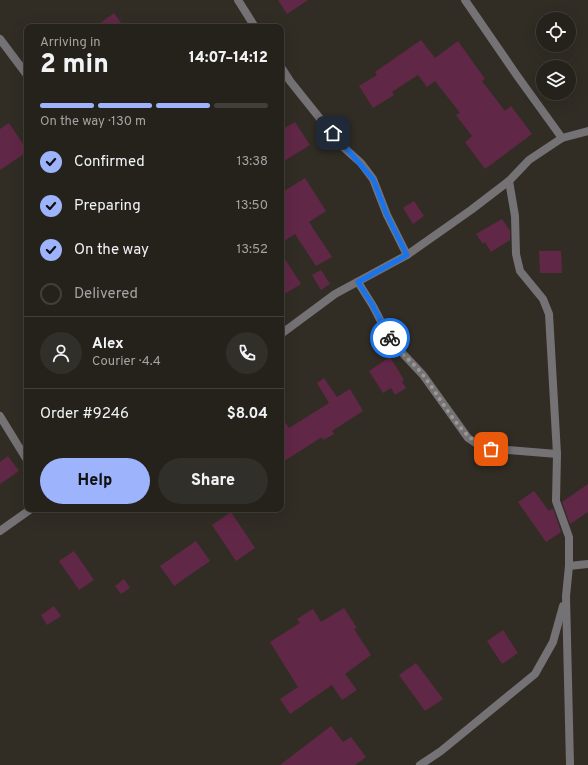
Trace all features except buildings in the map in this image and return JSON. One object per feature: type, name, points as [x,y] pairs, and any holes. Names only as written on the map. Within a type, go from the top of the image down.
[{"type":"street","points":[[238,0],[253,24]]},
{"type":"street","points":[[465,0],[562,138]]},
{"type":"street","points":[[0,39],[24,70]]},
{"type":"street","points":[[284,72],[342,146],[360,163],[373,179],[387,215],[407,255]]},
{"type":"street","points":[[284,332],[335,294],[407,255],[471,210],[509,181],[529,160],[562,138],[588,131]]},
{"type":"street","points":[[509,181],[515,216],[516,254],[520,271],[543,299],[549,314],[557,454],[556,501],[569,537],[569,566],[566,596],[570,765]]},
{"type":"street","points":[[358,282],[373,306],[391,341],[423,375],[468,438],[483,448],[557,454]]},
{"type":"street","points":[[0,416],[24,455]]},
{"type":"street","points":[[0,531],[26,512]]},
{"type":"street","points":[[569,566],[588,564]]},
{"type":"street","points":[[420,765],[447,746],[535,674],[553,642],[566,596]]},
{"type":"way so far","points":[[390,338],[391,341],[423,375],[468,438],[483,448],[491,449]]},
{"type":"route","points":[[333,133],[342,146],[360,163],[373,179],[387,215],[407,255],[358,282],[390,338]]}]
